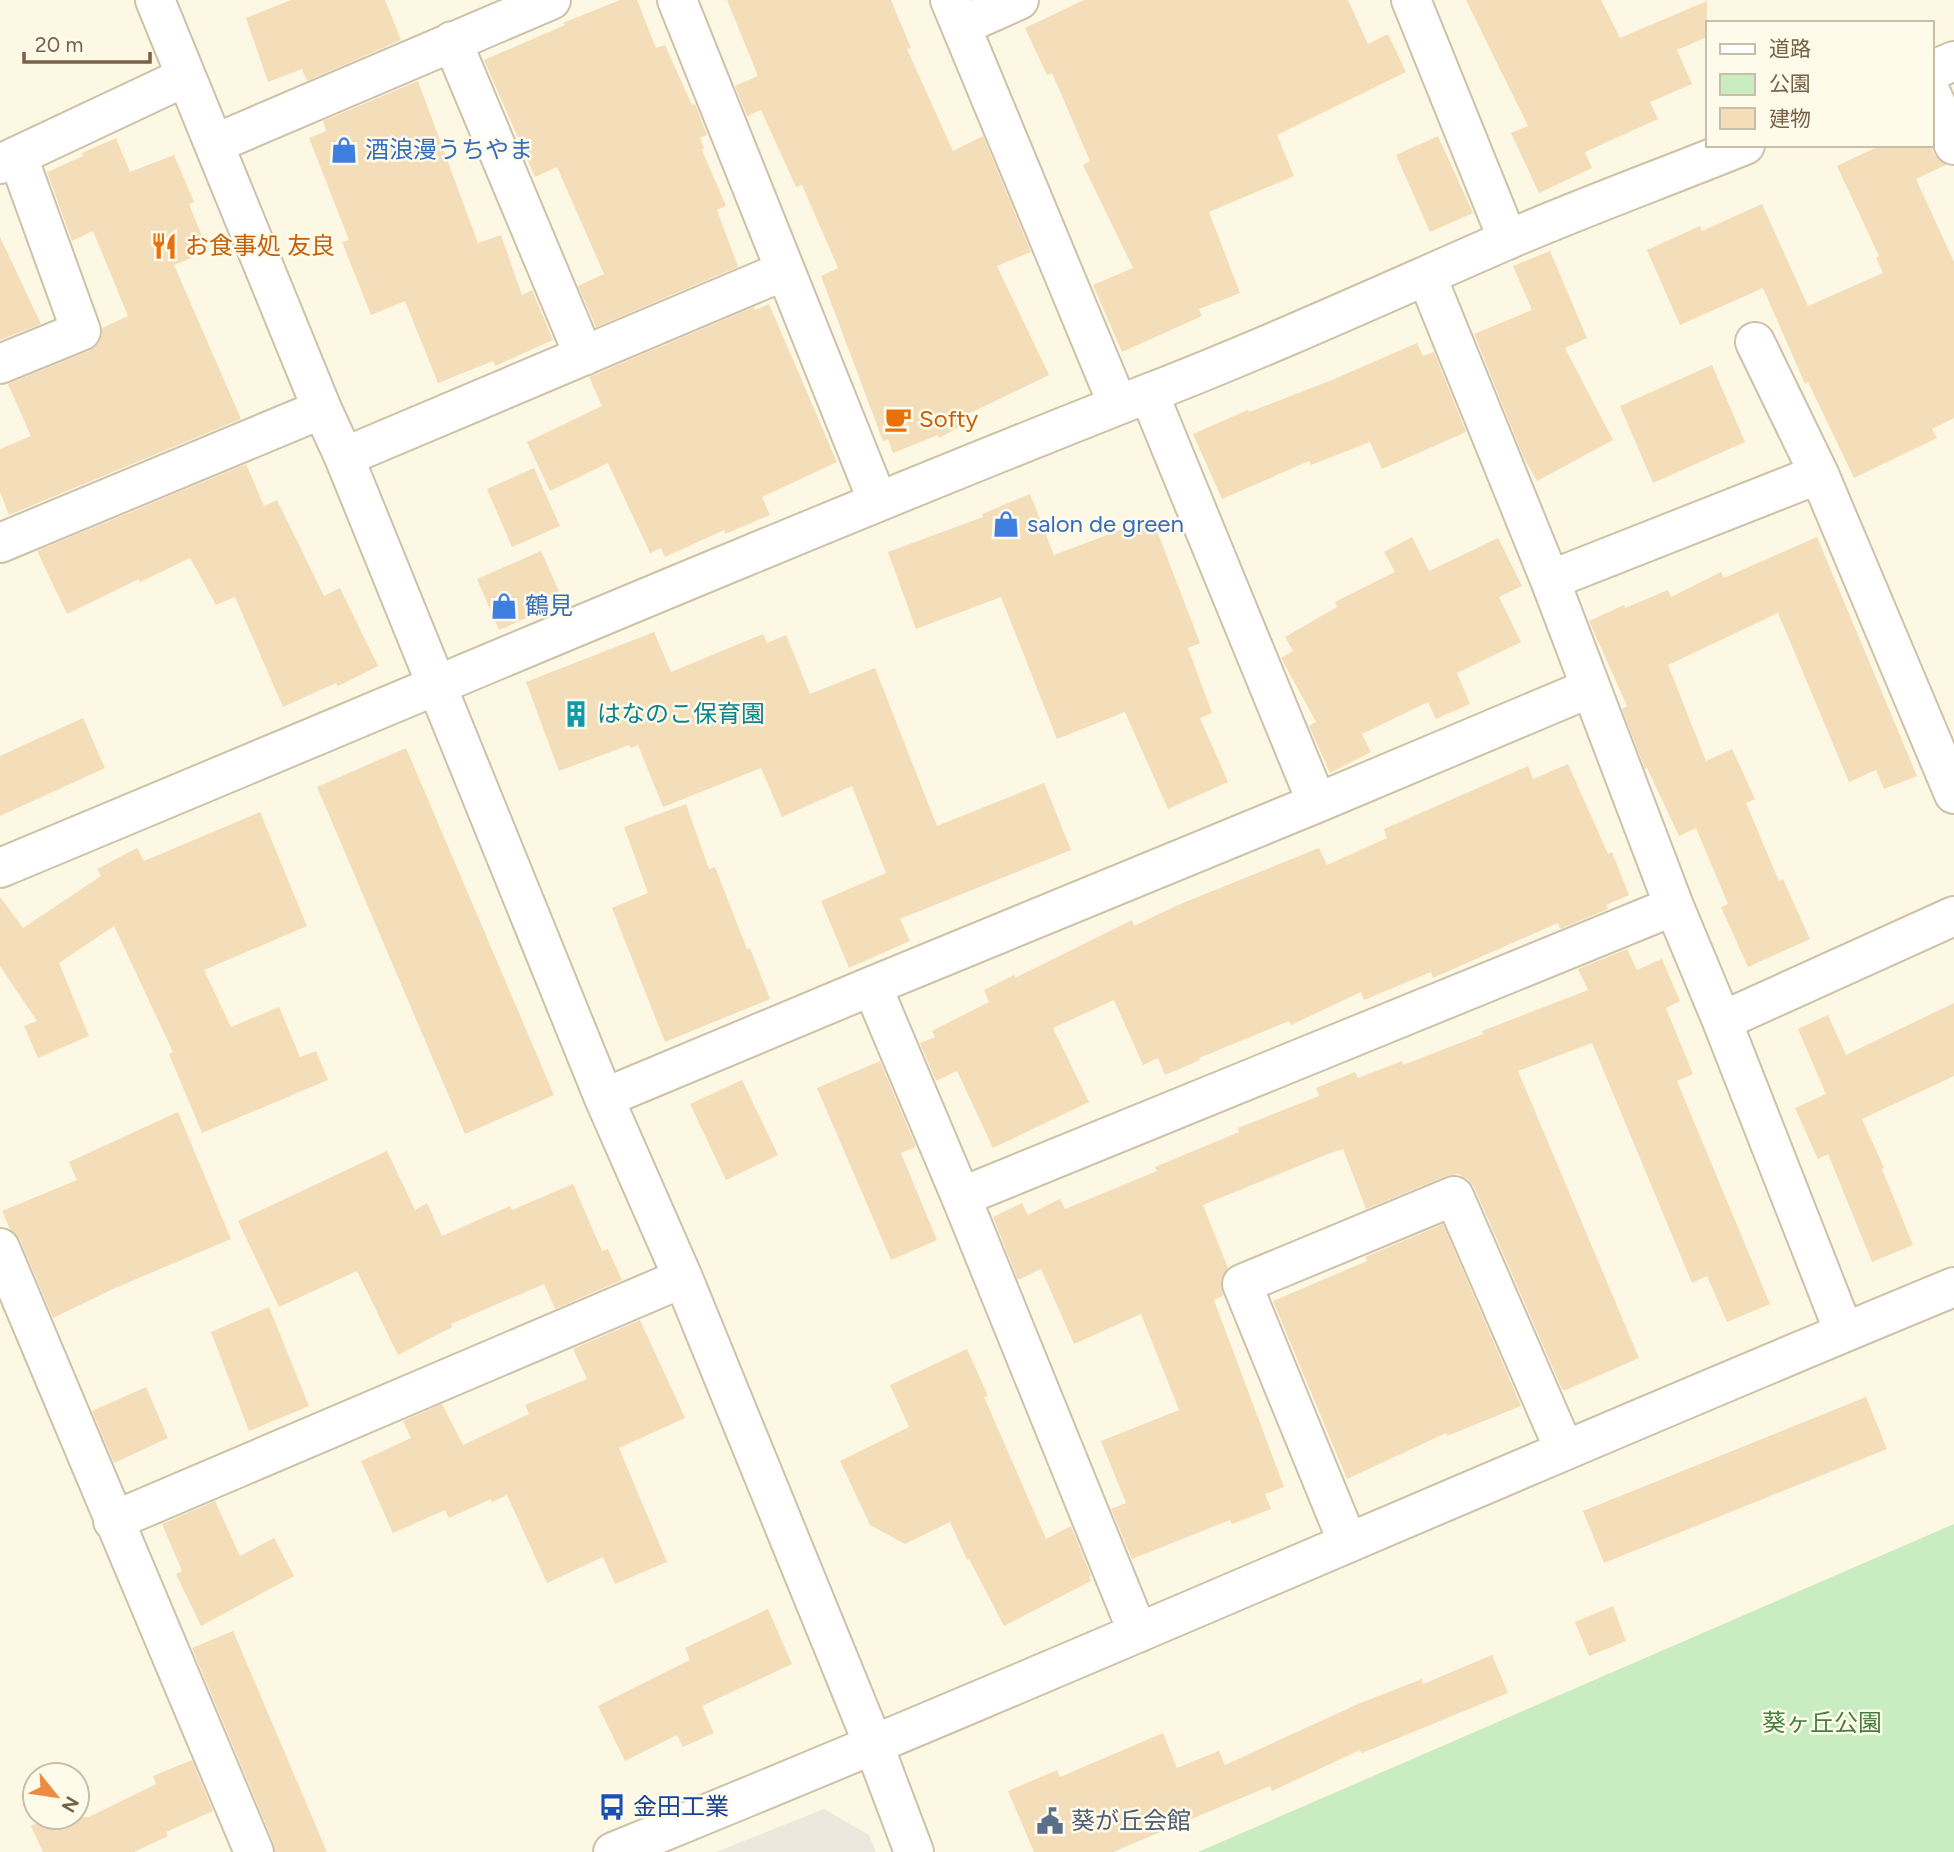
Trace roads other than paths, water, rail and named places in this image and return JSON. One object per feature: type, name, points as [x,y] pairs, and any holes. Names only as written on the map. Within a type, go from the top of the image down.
[{"type":"street","points":[[155,0],[604,1098],[683,1278],[874,1746],[914,1852]]},
{"type":"street","points":[[214,144],[551,0]]},
{"type":"street","points":[[677,0],[878,502]]},
{"type":"street","points":[[1019,0],[955,13],[1317,803]]},
{"type":"street","points":[[1414,1],[1508,240]]},
{"type":"street","points":[[452,41],[584,356]]},
{"type":"street","points":[[1933,70],[1954,61]]},
{"type":"street","points":[[0,363],[82,331],[9,160],[185,77]]},
{"type":"street","points":[[1933,98],[1954,145]]},
{"type":"street","points":[[0,868],[490,662],[1427,277],[1508,240],[1740,147]]},
{"type":"street","points":[[344,457],[784,271]]},
{"type":"street","points":[[1427,277],[1550,580],[1674,906],[1844,1332]]},
{"type":"street","points":[[1755,342],[1819,474],[1954,794]]},
{"type":"street","points":[[0,543],[322,410]]},
{"type":"street","points":[[1550,580],[1819,474]]},
{"type":"street","points":[[604,1098],[1590,688]]},
{"type":"street","points":[[961,1196],[1674,906]]},
{"type":"street","points":[[1722,1021],[1954,916]]},
{"type":"street","points":[[872,986],[961,1196],[1138,1633]]},
{"type":"street","points":[[1348,1543],[1241,1284],[1454,1196],[1564,1449]]},
{"type":"street","points":[[0,1248],[254,1852]]},
{"type":"street","points":[[113,1521],[683,1278]]},
{"type":"street","points":[[613,1852],[874,1746],[1564,1449],[1954,1287]]},
{"type":"place","name":"酒浪漫うちやま","points":[[344,150]]},
{"type":"place","name":"お食事処 友良","points":[[164,246]]},
{"type":"place","name":"Softy","points":[[898,419]]},
{"type":"place","name":"salon de green","points":[[1006,524]]},
{"type":"place","name":"鶴見","points":[[504,606]]},
{"type":"place","name":"はなのこ保育園","points":[[576,714]]},
{"type":"place","name":"金田工業","points":[[612,1807]]},
{"type":"place","name":"葵が丘会館","points":[[1050,1821]]},
{"type":"park label","name":"葵ヶ丘公園","points":[[1822,1723]]}]
